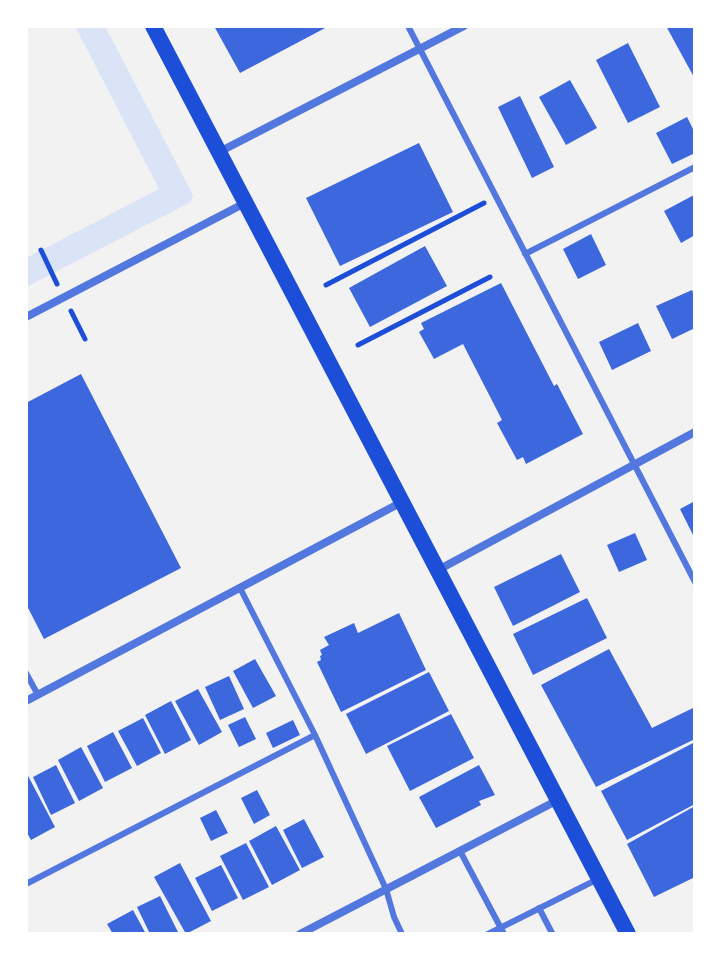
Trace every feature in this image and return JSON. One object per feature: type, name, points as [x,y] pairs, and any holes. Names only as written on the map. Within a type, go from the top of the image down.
[{"type":"main road","points":[[153,26],[628,934]]},
{"type":"street","points":[[219,152],[464,26]]},
{"type":"street","points":[[26,317],[246,203]]},
{"type":"street","points":[[438,570],[695,432]]},
{"type":"street","points":[[26,701],[402,502]]},
{"type":"street","points":[[300,934],[558,800]]},
{"type":"lane","points":[[408,26],[695,582]]},
{"type":"lane","points":[[525,254],[695,167]]},
{"type":"lane","points":[[240,588],[315,735],[386,889],[402,934]]},
{"type":"lane","points":[[26,673],[38,695]]},
{"type":"lane","points":[[26,884],[315,735]]},
{"type":"lane","points":[[460,851],[502,931]]},
{"type":"lane","points":[[488,934],[502,931],[539,908],[599,878]]},
{"type":"lane","points":[[539,908],[552,933]]},
{"type":"path","points":[[326,285],[495,197]]},
{"type":"path","points":[[358,345],[490,277]]},
{"type":"shaded area","points":[[75,26],[105,26],[193,195],[191,202],[26,287],[26,258],[159,189]]},
{"type":"building","points":[[214,26],[329,26],[240,73]]},
{"type":"building","points":[[666,26],[695,26],[695,79]]},
{"type":"building","points":[[628,43],[660,107],[628,123],[596,60]]},
{"type":"building","points":[[570,80],[597,128],[566,145],[539,97]]},
{"type":"building","points":[[520,96],[554,167],[532,178],[498,107]]},
{"type":"building","points":[[687,117],[695,133],[695,153],[672,164],[656,133]]},
{"type":"building","points":[[419,143],[453,212],[340,266],[306,198]]},
{"type":"building","points":[[694,195],[695,235],[681,243],[664,211]]},
{"type":"building","points":[[591,234],[606,265],[578,279],[563,249]]},
{"type":"building","points":[[425,246],[447,286],[370,327],[349,288]]},
{"type":"building","points":[[501,283],[554,386],[557,384],[583,434],[526,464],[523,457],[517,460],[497,423],[502,420],[463,344],[434,359],[419,332],[424,329],[421,323]]},
{"type":"building","points":[[692,290],[695,297],[695,328],[672,339],[656,306]]},
{"type":"building","points":[[638,323],[651,351],[612,370],[599,342]]},
{"type":"building","points":[[81,374],[181,568],[44,639],[26,604],[26,403]]},
{"type":"building","points":[[695,501],[695,539],[680,509]]},
{"type":"building","points":[[635,533],[647,560],[619,572],[607,545]]},
{"type":"building","points":[[561,554],[580,592],[513,626],[494,587]]},
{"type":"building","points":[[587,598],[607,638],[533,675],[513,634]]},
{"type":"building","points":[[399,613],[426,670],[341,712],[317,662],[321,660],[320,650],[329,645],[324,637],[354,623],[358,633]]},
{"type":"building","points":[[609,649],[652,728],[695,707],[695,739],[596,787],[541,685]]},
{"type":"building","points":[[255,659],[276,696],[253,708],[233,671]]},
{"type":"building","points":[[429,672],[449,711],[366,754],[346,714]]},
{"type":"building","points":[[229,676],[244,709],[220,720],[205,687]]},
{"type":"building","points":[[198,689],[222,732],[199,745],[175,701]]},
{"type":"building","points":[[171,701],[191,740],[165,754],[145,715]]},
{"type":"building","points":[[451,714],[474,758],[410,791],[387,746]]},
{"type":"building","points":[[245,717],[256,739],[239,747],[228,725]]},
{"type":"building","points":[[143,718],[161,753],[137,766],[118,731]]},
{"type":"building","points":[[293,720],[300,735],[273,748],[266,733]]},
{"type":"building","points":[[113,732],[132,768],[105,782],[87,746]]},
{"type":"building","points":[[695,742],[695,804],[627,840],[601,791]]},
{"type":"building","points":[[81,747],[103,788],[79,801],[58,760]]},
{"type":"building","points":[[56,765],[75,803],[51,815],[33,777]]},
{"type":"building","points":[[479,765],[495,795],[479,801],[481,805],[436,828],[419,797]]},
{"type":"building","points":[[26,772],[55,827],[31,840],[26,831]]},
{"type":"building","points":[[257,790],[270,815],[254,824],[241,798]]},
{"type":"building","points":[[695,806],[695,877],[654,897],[627,844]]},
{"type":"building","points":[[216,810],[228,833],[211,841],[200,818]]},
{"type":"building","points":[[304,819],[324,857],[302,868],[283,830]]},
{"type":"building","points":[[276,826],[300,870],[272,885],[249,841]]},
{"type":"building","points":[[246,843],[269,887],[243,900],[220,856]]},
{"type":"building","points":[[180,863],[211,921],[186,934],[154,877]]},
{"type":"building","points":[[221,865],[238,898],[212,911],[195,878]]},
{"type":"building","points":[[160,896],[179,934],[150,934],[137,907]]},
{"type":"building","points":[[133,910],[146,934],[113,934],[107,924]]}]
